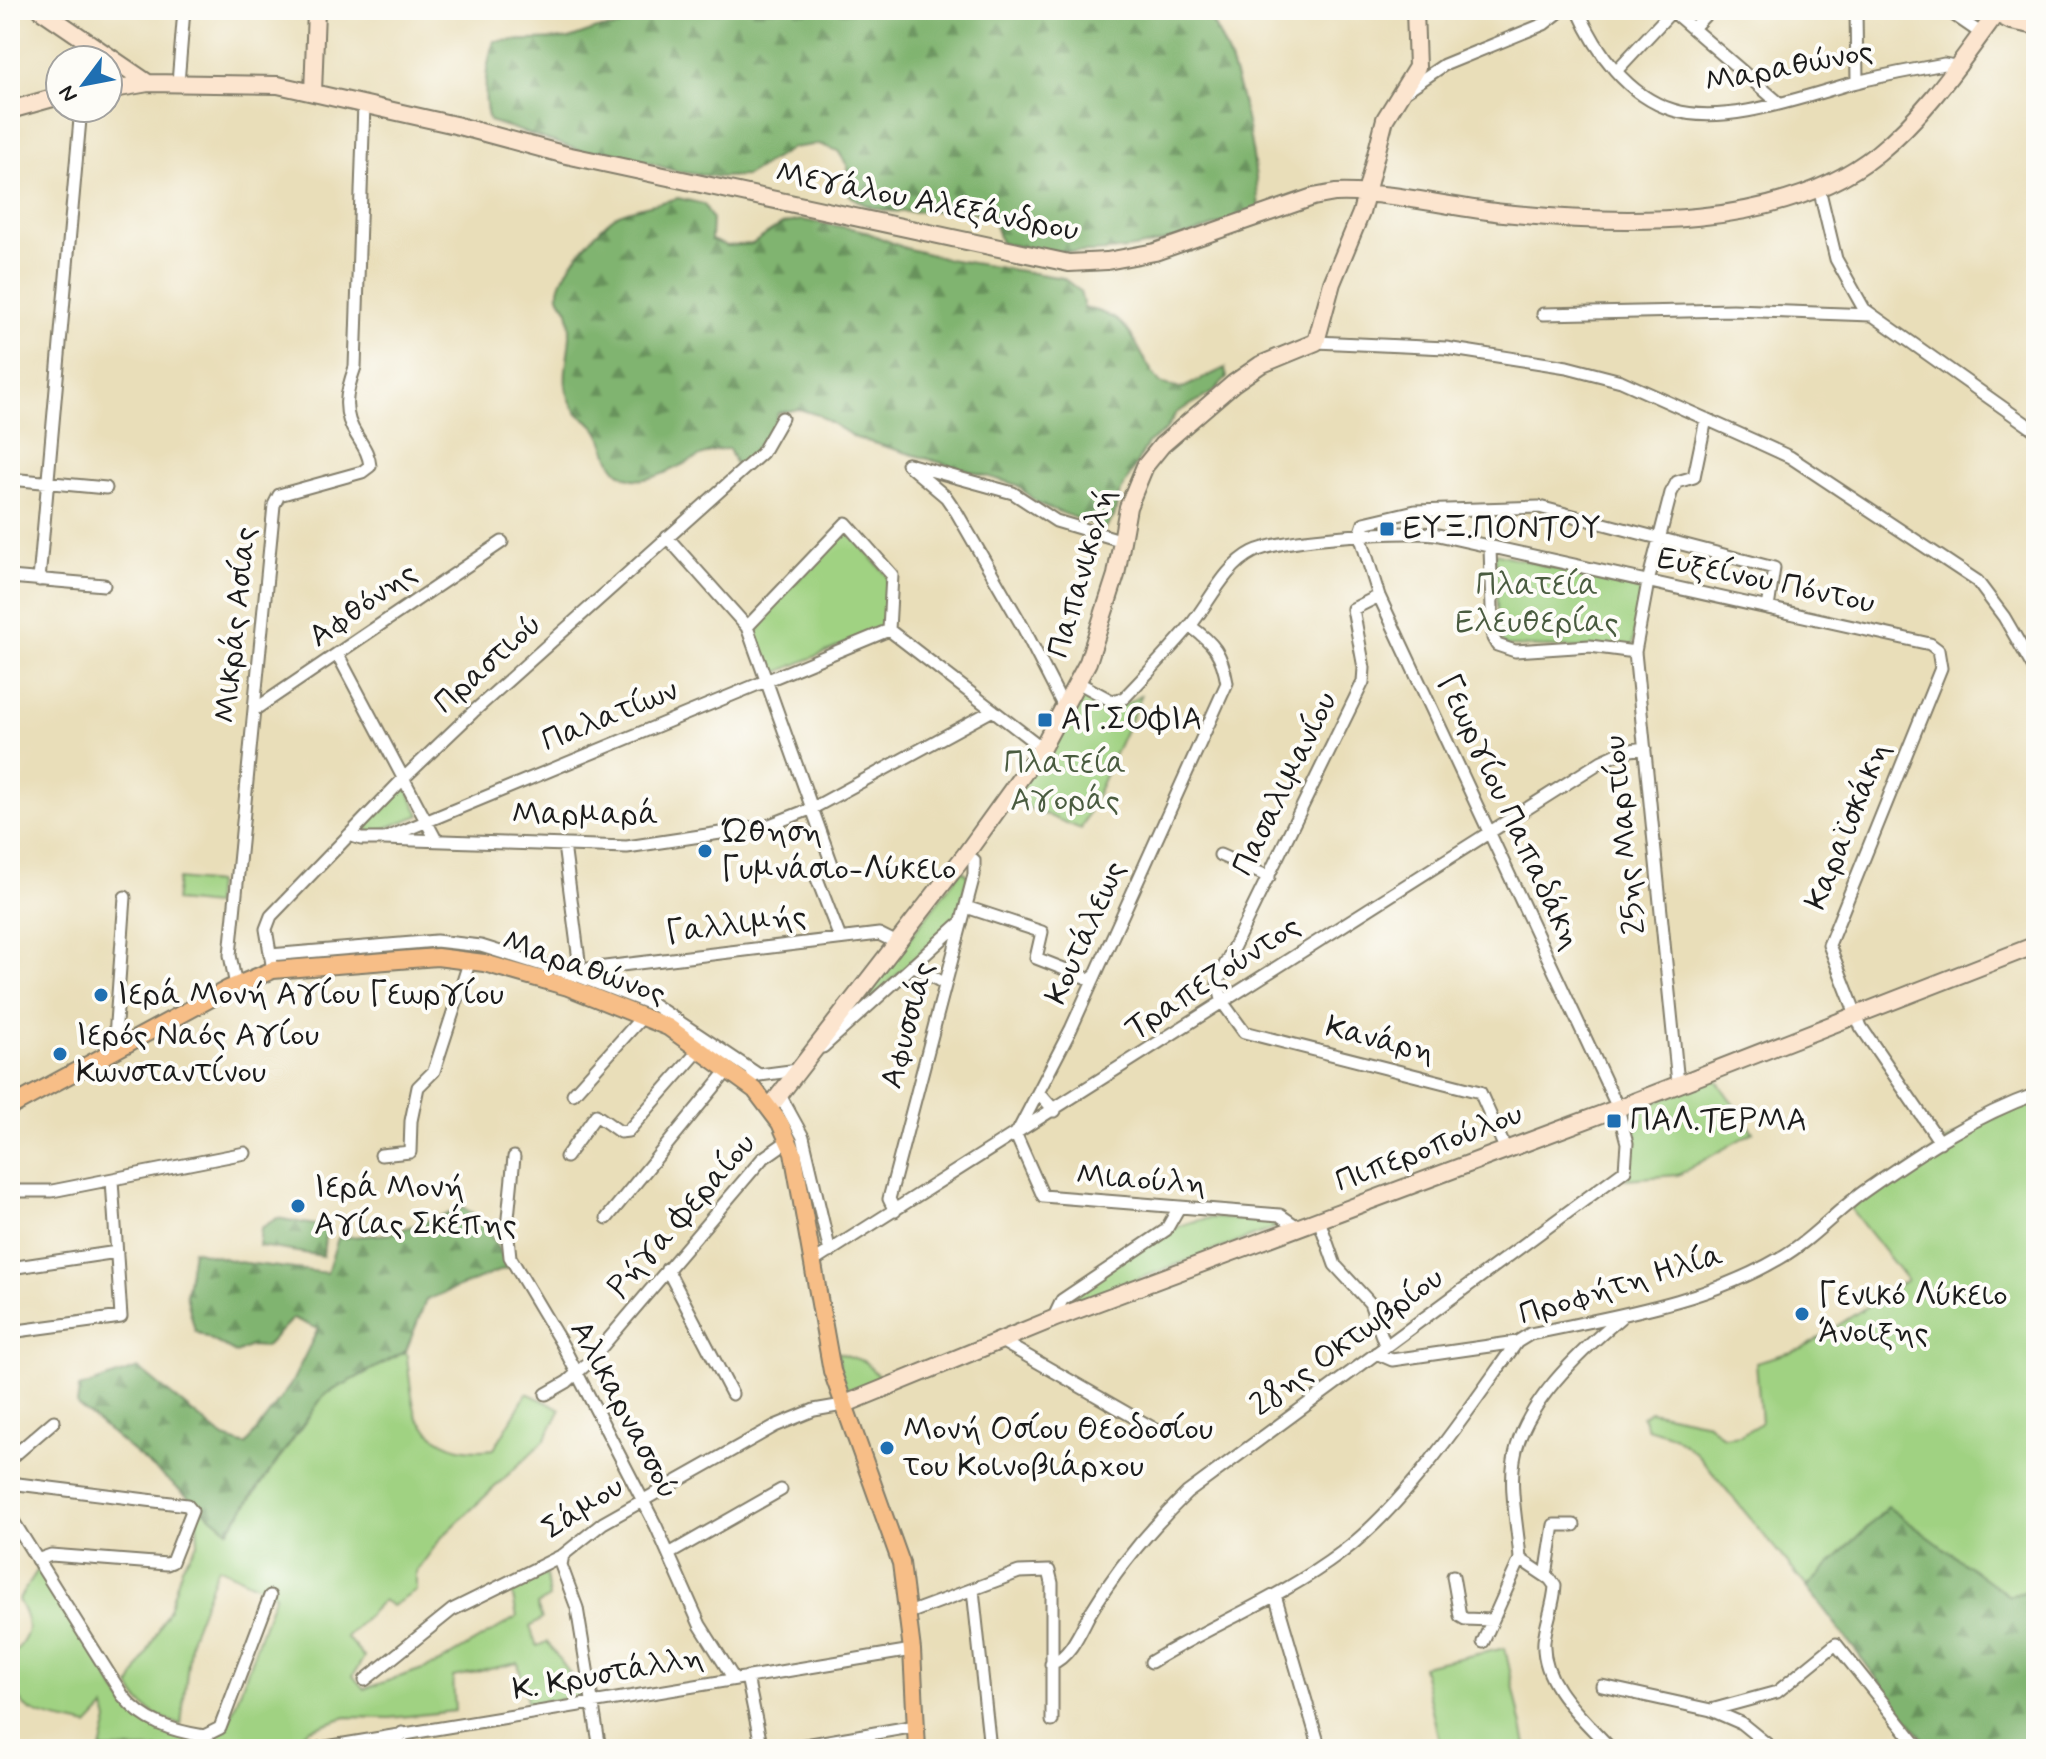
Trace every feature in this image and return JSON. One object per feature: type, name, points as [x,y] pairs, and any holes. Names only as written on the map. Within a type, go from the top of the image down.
[{"type":"main road","name":"Μαραθώνος","points":[[10,1107],[236,986],[272,963],[418,957],[470,960],[568,987],[644,1015],[701,1048],[771,1101],[789,1140],[801,1185],[832,1371],[901,1563],[912,1650],[917,1749]]},
{"type":"street","points":[[41,10],[148,83]]},
{"type":"street","points":[[178,83],[184,10]]},
{"type":"street","points":[[313,93],[316,10]]},
{"type":"street","points":[[1415,10],[1417,67],[1385,119],[1365,194],[1332,283],[1316,342],[1403,344],[1533,359],[1613,377],[1790,457],[1977,581],[2004,617],[2036,672]]},
{"type":"street","points":[[1399,96],[1444,65],[1544,24],[1562,10]]},
{"type":"street","name":"Μαραθώνος","points":[[1578,10],[1599,50],[1616,71],[1643,95],[1670,109],[1689,114],[1779,103],[1857,82],[1944,64],[1961,68]]},
{"type":"street","points":[[1693,28],[1710,10]]},
{"type":"street","points":[[1856,10],[1857,82]]},
{"type":"street","points":[[1947,10],[1982,34]]},
{"type":"street","points":[[1616,71],[1672,11],[1779,103]]},
{"type":"street","points":[[1992,13],[2036,26]]},
{"type":"street","name":"Μεγάλου Αλεξάνδρου","points":[[124,87],[148,83],[278,85],[566,155],[1069,263],[1142,256],[1313,197],[1365,194],[1505,213],[1647,221],[1744,209],[1819,188],[1878,153],[1961,68],[1992,13]]},
{"type":"street","points":[[15,104],[44,99]]},
{"type":"street","name":"Μικράς Ασίας","points":[[236,986],[230,955],[274,505],[279,495],[362,472],[370,466],[370,456],[346,411],[346,392],[355,367],[364,104]]},
{"type":"street","points":[[39,580],[80,124]]},
{"type":"street","points":[[1819,188],[1836,259],[1849,287],[1871,315],[2036,431]]},
{"type":"street","points":[[1543,314],[1733,310],[1871,315]]},
{"type":"street","name":"Παπανικολή","points":[[771,1101],[780,1082],[799,1070],[965,855],[1042,748],[1079,683],[1116,575],[1120,540],[1136,483],[1162,445],[1210,402],[1260,365],[1316,342]]},
{"type":"street","name":"Πραστιού","points":[[272,963],[266,929],[271,916],[404,778],[766,449],[782,418]]},
{"type":"street","name":"25ης Μαρτίου","points":[[1678,1083],[1635,652],[1648,582],[1673,487],[1681,480],[1691,480],[1696,474],[1706,419]]},
{"type":"street","points":[[1065,709],[1024,629],[957,513],[946,497],[907,464],[1013,493],[1056,521],[1120,540]]},
{"type":"street","points":[[10,479],[106,488]]},
{"type":"street","points":[[1360,535],[1364,523],[1415,511],[1539,507],[1774,568],[1768,608]]},
{"type":"street","points":[[747,627],[846,523],[892,575],[889,630],[1042,748]]},
{"type":"street","name":"Ευξείνου Πόντου","points":[[1079,683],[1117,702],[1190,626],[1231,570],[1251,553],[1360,535],[1434,534],[1930,644],[1938,650]]},
{"type":"street","name":"Γεωργίου Παπαδάκη","points":[[1360,535],[1379,596],[1618,1108]]},
{"type":"street","points":[[667,537],[747,627],[833,867],[816,876],[840,938]]},
{"type":"street","name":"Αφθόνης","points":[[254,710],[502,542]]},
{"type":"street","points":[[1490,548],[1493,638],[1497,645],[1515,651],[1590,646],[1635,652]]},
{"type":"street","points":[[10,577],[104,585]]},
{"type":"street","name":"Πασαλιμανίου","points":[[1223,1003],[1218,984],[1220,975],[1363,682],[1364,668],[1353,609],[1379,596]]},
{"type":"street","name":"Κουτάλεως","points":[[1016,1135],[1092,980],[1227,683],[1223,658],[1213,642],[1190,626]]},
{"type":"street","name":"Παλατίων","points":[[384,839],[425,819],[889,630]]},
{"type":"street","name":"Καραϊσκάκη","points":[[1938,650],[1941,668],[1831,934],[1830,955],[1854,1015],[1940,1142]]},
{"type":"street","points":[[338,655],[435,838]]},
{"type":"street","points":[[257,688],[275,696]]},
{"type":"street","name":"Μαρμαρά","points":[[384,839],[435,838],[627,847],[767,826],[813,808],[993,710]]},
{"type":"street","name":"Τραπεζούντος","points":[[814,1261],[1055,1111],[1602,761],[1624,751],[1645,748]]},
{"type":"street","points":[[349,835],[361,839],[384,839]]},
{"type":"street","points":[[564,845],[580,973]]},
{"type":"street","name":"Αφυσσιάς","points":[[895,1211],[889,1199],[966,907],[974,860],[965,855]]},
{"type":"street","points":[[1220,855],[1269,877]]},
{"type":"street","points":[[118,1049],[115,1037],[125,897]]},
{"type":"street","points":[[966,907],[1042,932],[1036,958],[1092,980]]},
{"type":"street","points":[[607,1218],[732,1071],[759,1075],[799,1070],[962,922]]},
{"type":"street","name":"Γαλλιμής","points":[[580,973],[879,934],[897,943]]},
{"type":"street","points":[[272,963],[436,941],[481,946],[580,973],[654,1005],[759,1075]]},
{"type":"street","name":"Πιπεροπούλου","points":[[843,1405],[1053,1319],[1618,1108],[2036,945]]},
{"type":"street","points":[[381,1155],[410,1152],[411,1121],[418,1087],[433,1074],[470,960]]},
{"type":"street","points":[[913,965],[945,984]]},
{"type":"street","name":"Κανάρη","points":[[1223,1003],[1244,1032],[1480,1092],[1505,1148]]},
{"type":"street","points":[[573,1094],[644,1015]]},
{"type":"street","points":[[566,1157],[596,1115],[620,1132],[628,1131],[701,1048]]},
{"type":"street","points":[[1039,1093],[1055,1111]]},
{"type":"street","name":"Προφήτη Ηλία","points":[[1151,1662],[1327,1563],[1375,1523],[1453,1430],[1517,1342],[1530,1334],[1621,1318],[1711,1288],[1777,1260],[1814,1235],[1865,1191],[1957,1128],[2036,1094]]},
{"type":"street","points":[[771,1101],[796,1120],[807,1147],[830,1252]]},
{"type":"street","name":"28ης Οκτωβρίου","points":[[1051,1664],[1069,1650],[1110,1579],[1145,1534],[1187,1493],[1380,1349],[1506,1261],[1625,1170],[1627,1143],[1618,1108]]},
{"type":"street","name":"Μιαούλη","points":[[1016,1135],[1043,1196],[1280,1215],[1299,1228]]},
{"type":"street","name":"Ρήγα Φεραίου","points":[[546,1394],[576,1374],[762,1159],[789,1140]]},
{"type":"street","points":[[10,1191],[52,1191],[245,1153]]},
{"type":"street","name":"Αλικαρνασσού","points":[[514,1157],[507,1228],[509,1252],[643,1500],[696,1618],[734,1679]]},
{"type":"street","points":[[10,1332],[121,1317],[112,1180]]},
{"type":"street","points":[[1053,1319],[1062,1300],[1166,1230],[1178,1209]]},
{"type":"street","points":[[1319,1220],[1335,1265],[1370,1303],[1380,1349],[1392,1360],[1517,1342]]},
{"type":"street","points":[[10,1268],[117,1252]]},
{"type":"street","points":[[667,1269],[732,1394]]},
{"type":"street","points":[[1483,1642],[1520,1559],[1513,1462],[1519,1439],[1566,1367],[1621,1318]]},
{"type":"street","points":[[1001,1341],[1158,1431]]},
{"type":"street","name":"Σάμου","points":[[365,1680],[452,1610],[563,1555],[603,1523],[775,1426],[814,1410],[843,1405]]},
{"type":"street","points":[[10,1459],[54,1421]]},
{"type":"street","points":[[10,1483],[187,1505],[192,1511],[172,1562],[167,1564],[51,1555],[37,1560]]},
{"type":"street","points":[[669,1554],[781,1490]]},
{"type":"street","points":[[10,1516],[123,1696],[147,1720],[199,1735],[215,1731],[224,1722],[270,1596]]},
{"type":"street","points":[[1546,1576],[1554,1525],[1574,1525]]},
{"type":"street","points":[[563,1555],[561,1567],[581,1631],[600,1749]]},
{"type":"street","points":[[1520,1559],[1546,1576],[1555,1586],[1544,1638],[1548,1669],[1566,1699],[1611,1749]]},
{"type":"street","points":[[906,1614],[1036,1569],[1049,1571],[1052,1583],[1052,1721]]},
{"type":"street","points":[[1453,1576],[1460,1616],[1491,1620]]},
{"type":"street","points":[[973,1590],[990,1749]]},
{"type":"street","points":[[1275,1595],[1320,1749]]},
{"type":"street","points":[[1711,1710],[1777,1692],[1836,1644],[1916,1747]]},
{"type":"street","name":"Κ. Κρυστάλλη","points":[[314,1749],[912,1650]]},
{"type":"street","points":[[747,1677],[762,1749]]},
{"type":"street","points":[[1602,1686],[1711,1710],[1741,1723],[1773,1749]]},
{"type":"street","points":[[782,1749],[916,1726]]},
{"type":"street","points":[[402,1733],[404,1749]]},
{"type":"green space","points":[[640,10],[1203,10],[1226,52],[1243,105],[1259,209],[1194,233],[1133,248],[1102,252],[1037,249],[1001,243],[993,219],[970,211],[888,211],[860,202],[849,194],[847,165],[838,151],[819,144],[792,148],[746,176],[720,177],[679,172],[610,151],[582,151],[489,121],[486,81],[494,41],[569,39],[597,29],[616,28]]},
{"type":"green space","points":[[678,198],[704,204],[712,219],[711,240],[727,246],[752,244],[782,224],[802,220],[861,230],[905,248],[948,259],[1063,278],[1080,291],[1084,308],[1102,313],[1124,326],[1160,383],[1181,389],[1225,368],[1227,378],[1212,393],[1176,413],[1165,431],[1148,443],[1119,495],[1114,517],[1105,529],[1038,504],[1017,485],[856,438],[818,415],[799,409],[778,413],[770,436],[738,469],[729,449],[704,454],[651,478],[627,477],[615,468],[596,428],[577,412],[567,393],[570,323],[568,311],[559,295],[560,286],[581,250],[611,219],[624,212]]},
{"type":"green space","points":[[846,529],[888,576],[885,627],[769,676],[751,629]]},
{"type":"green space","name":"Πλατεία Ελευθερίας","points":[[1495,553],[1641,590],[1632,649],[1506,646],[1498,637]]},
{"type":"green space","name":"Πλατεία Αγοράς","points":[[1081,691],[1112,706],[1125,704],[1142,694],[1081,829],[1012,801]]},
{"type":"green space","points":[[404,782],[420,815],[366,836],[371,817]]},
{"type":"green space","points":[[962,870],[968,875],[957,919],[843,1025]]},
{"type":"green space","points":[[178,879],[216,883],[214,905],[175,901]]},
{"type":"green space","points":[[1715,1078],[1753,1132],[1678,1175],[1625,1179],[1630,1173],[1626,1113]]},
{"type":"green space","points":[[2028,1103],[2036,1113],[2036,1589],[2009,1596],[1888,1508],[1807,1587],[1697,1454],[1673,1436],[1647,1428],[1642,1417],[1650,1411],[1708,1423],[1723,1437],[1740,1435],[1761,1423],[1756,1362],[1802,1349],[1907,1280],[1850,1208],[1951,1138]]},
{"type":"green space","points":[[463,1208],[480,1217],[509,1267],[426,1300],[406,1351],[324,1395],[228,1530],[77,1405],[79,1388],[138,1368],[224,1438],[246,1445],[291,1384],[318,1329],[293,1318],[265,1347],[250,1346],[236,1353],[195,1331],[186,1295],[193,1250],[238,1262],[327,1273],[338,1238],[389,1234]]},
{"type":"green space","points":[[277,1218],[326,1227],[323,1256],[259,1246],[261,1228]]},
{"type":"green space","points":[[1210,1218],[1270,1220],[1283,1225],[1071,1304],[1088,1285],[1141,1248],[1185,1224]]},
{"type":"green space","points":[[406,1351],[418,1418],[433,1435],[452,1446],[472,1450],[494,1449],[527,1393],[561,1409],[545,1440],[442,1537],[416,1572],[416,1591],[392,1606],[383,1600],[346,1637],[364,1657],[353,1676],[364,1689],[437,1664],[517,1617],[511,1587],[546,1574],[549,1598],[537,1605],[542,1619],[530,1627],[537,1646],[547,1642],[586,1696],[528,1704],[518,1663],[453,1677],[455,1711],[390,1718],[346,1717],[310,1729],[280,1749],[101,1749],[108,1721],[105,1708],[88,1726],[42,1715],[22,1703],[11,1678],[10,1658],[28,1630],[18,1600],[41,1565],[124,1704],[134,1713],[159,1728],[188,1737],[215,1735],[227,1728],[275,1594],[218,1567],[191,1637],[181,1725],[151,1712],[139,1701],[130,1686],[169,1609],[182,1567],[198,1542],[196,1504],[229,1530],[324,1395]]},
{"type":"green space","points":[[837,1352],[866,1362],[884,1383],[856,1394],[844,1386]]},
{"type":"green space","points":[[1888,1507],[2009,1596],[2036,1589],[2036,1749],[1931,1749],[1807,1587]]},
{"type":"green space","points":[[1505,1648],[1527,1749],[1441,1749],[1422,1666]]},
{"type":"place","name":"ΕΥΞ.ΠΟΝΤΟΥ","points":[[1387,529]]},
{"type":"place","name":"ΑΓ.ΣΟΦΙΑ","points":[[1045,720]]},
{"type":"place","name":"Ώθηση Γυμνάσιο-Λύκειο","points":[[705,851]]},
{"type":"place","name":"Ιερά Μονή Αγίου Γεωργίου","points":[[101,995]]},
{"type":"place","name":"Ιερός Ναός Αγίου Κωνσταντίνου","points":[[60,1054]]},
{"type":"place","name":"ΠΑΛ.ΤΕΡΜΑ","points":[[1614,1121]]},
{"type":"place","name":"Ιερά Μονή Αγίας Σκέπης","points":[[298,1206]]},
{"type":"place","name":"Γενικό Λύκειο Άνοιξης","points":[[1802,1314]]},
{"type":"place","name":"Μονή Οσίου Θεοδοσίου του Κοινοβιάρχου","points":[[887,1448]]}]
